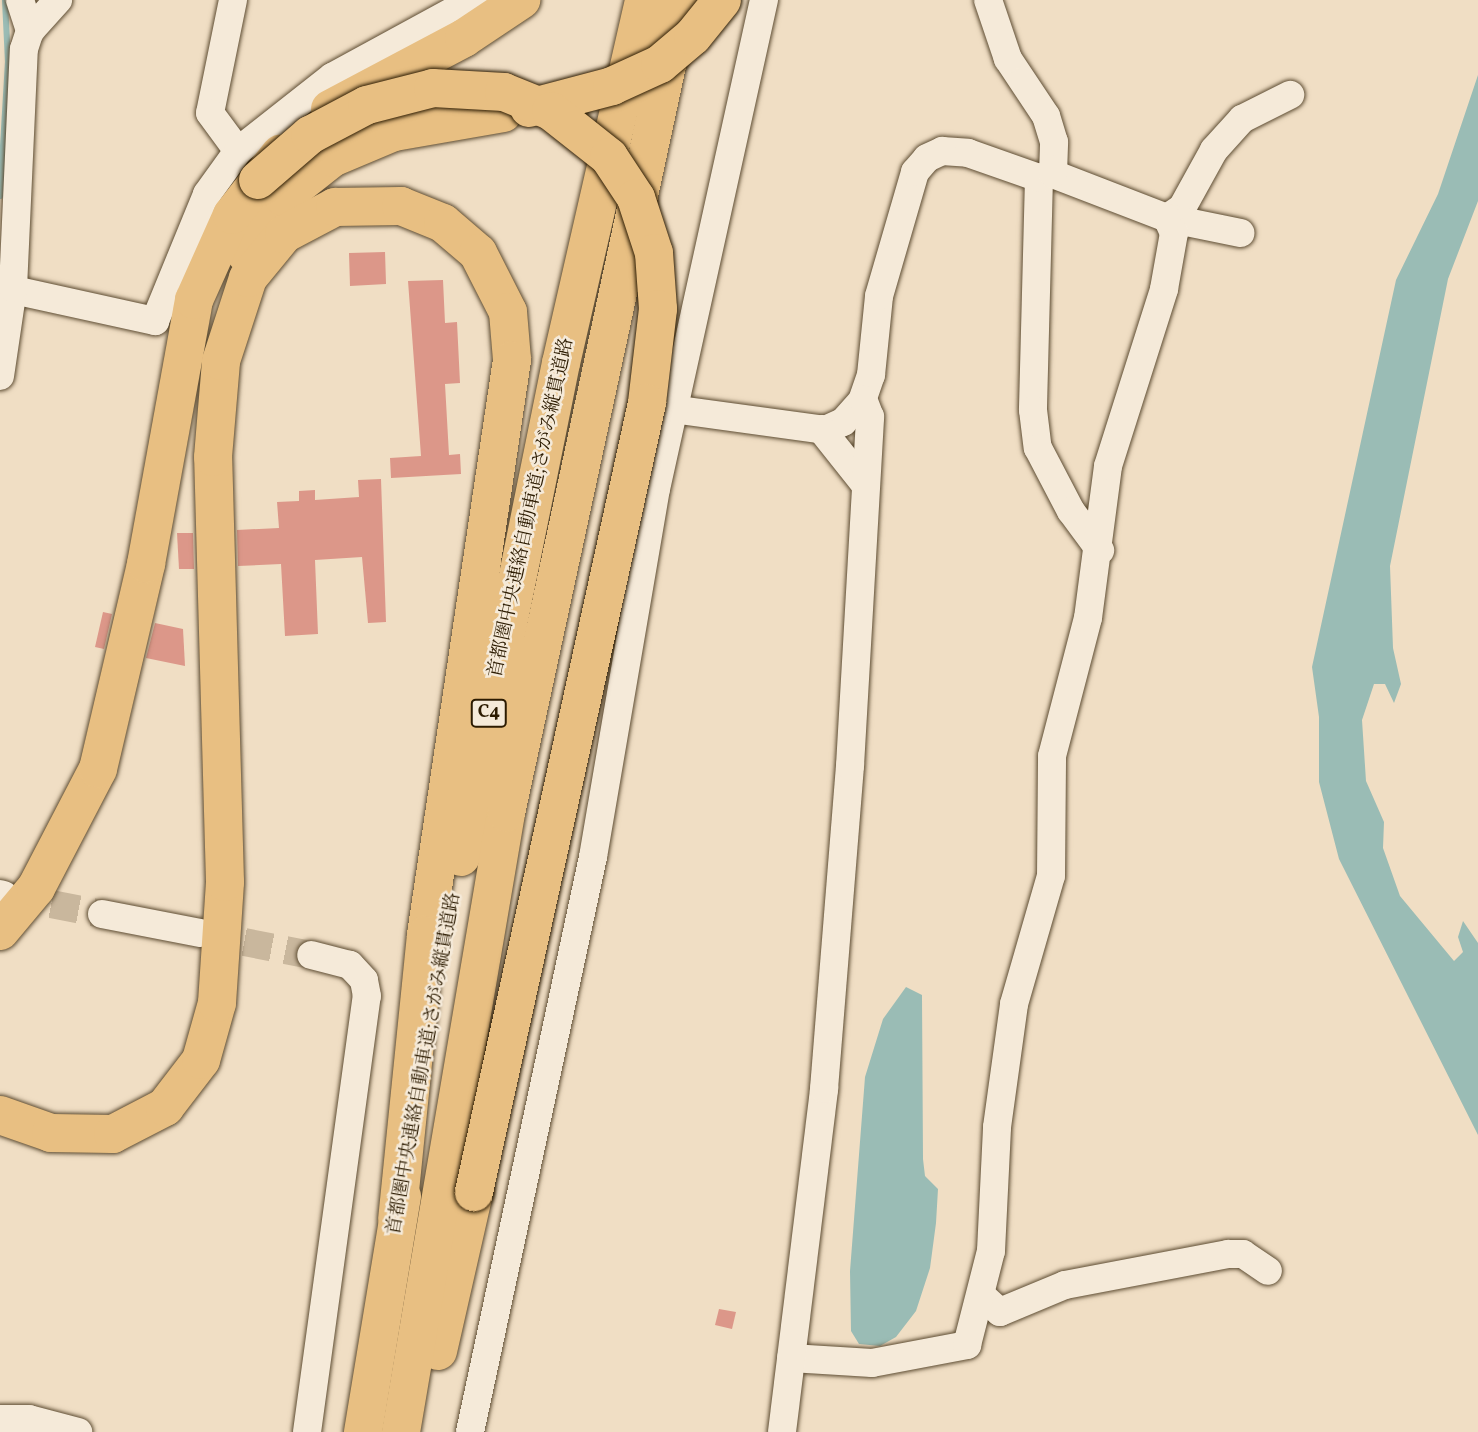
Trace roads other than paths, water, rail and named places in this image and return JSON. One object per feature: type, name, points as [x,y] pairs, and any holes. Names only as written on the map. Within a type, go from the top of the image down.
[{"type":"highway","points":[[1,906],[22,907],[65,840],[105,750],[146,564],[182,347],[209,256],[248,165],[301,132],[332,107],[464,38],[522,0]]},
{"type":"highway","name":"首都圏中央連絡自動車道;さがみ縦貫道路","points":[[363,1432],[397,1220],[515,584],[644,0]]},
{"type":"highway","name":"首都圏中央連絡自動車道;さがみ縦貫道路","points":[[401,1432],[506,813],[681,0]]},
{"type":"highway","points":[[0,1115],[74,1136],[132,1128],[179,1094],[201,1060],[214,1023],[226,849],[213,457],[221,361],[243,260],[271,211],[297,184],[373,139],[590,94],[637,76],[678,50],[722,0]]},
{"type":"highway","points":[[248,165],[367,105],[433,88],[492,90],[551,111],[609,157],[636,198],[654,253],[658,309],[647,403],[420,1432]]},
{"type":"highway","points":[[221,361],[240,296],[259,261],[284,234],[335,207],[377,203],[443,223],[485,263],[508,312],[510,387],[426,935],[397,1220]]},
{"type":"street","points":[[0,376],[30,31],[20,0]]},
{"type":"street","points":[[30,31],[58,0]]},
{"type":"street","points":[[233,0],[210,113],[248,165]]},
{"type":"street","points":[[470,1432],[593,857],[672,409],[764,0]]},
{"type":"street","points":[[988,0],[1008,59],[1046,116],[1054,142],[1046,176],[1033,410],[1038,448],[1070,511],[1100,550]]},
{"type":"street","points":[[6,287],[155,321],[207,194],[248,165],[332,77],[456,5]]},
{"type":"street","points":[[1167,218],[1182,208],[1214,150],[1242,119],[1290,95]]},
{"type":"street","points":[[672,409],[821,429],[843,422],[863,399],[890,254],[915,172],[927,158],[942,150],[968,153],[1046,176],[1167,218],[1240,233]]},
{"type":"street","points":[[791,1358],[872,1363],[967,1345],[982,1296],[991,1251],[998,1127],[1014,1004],[1051,876],[1052,756],[1100,550],[1108,466],[1164,289],[1174,233],[1167,218]]},
{"type":"street","points":[[782,1432],[824,1089],[850,766],[864,483],[870,417],[863,399]]},
{"type":"street","points":[[821,429],[864,483]]},
{"type":"street","points":[[102,914],[200,933]]},
{"type":"street","points":[[307,1432],[367,996],[364,981],[350,965],[311,955]]},
{"type":"street","points":[[982,1296],[1000,1312],[1065,1285],[1228,1254],[1243,1254],[1268,1271]]},
{"type":"street","points":[[0,1419],[29,1419],[78,1432]]},
{"type":"water","points":[[1478,75],[1478,201],[1448,279],[1390,566],[1393,648],[1401,684],[1394,703],[1385,684],[1374,684],[1362,720],[1366,781],[1384,822],[1383,848],[1400,896],[1454,961],[1463,952],[1458,937],[1463,921],[1478,943],[1478,1135],[1339,859],[1319,782],[1319,717],[1312,667],[1396,280],[1438,194]]},
{"type":"water","points":[[906,987],[922,995],[923,1159],[925,1176],[938,1189],[936,1223],[930,1268],[916,1311],[896,1337],[880,1346],[859,1344],[851,1331],[850,1271],[865,1077],[883,1019]]},
{"type":"waterway","points":[[0,196],[8,62],[5,0]]},
{"type":"tunnel","points":[[10,896],[102,914]]},
{"type":"tunnel","points":[[203,934],[311,955]]}]
